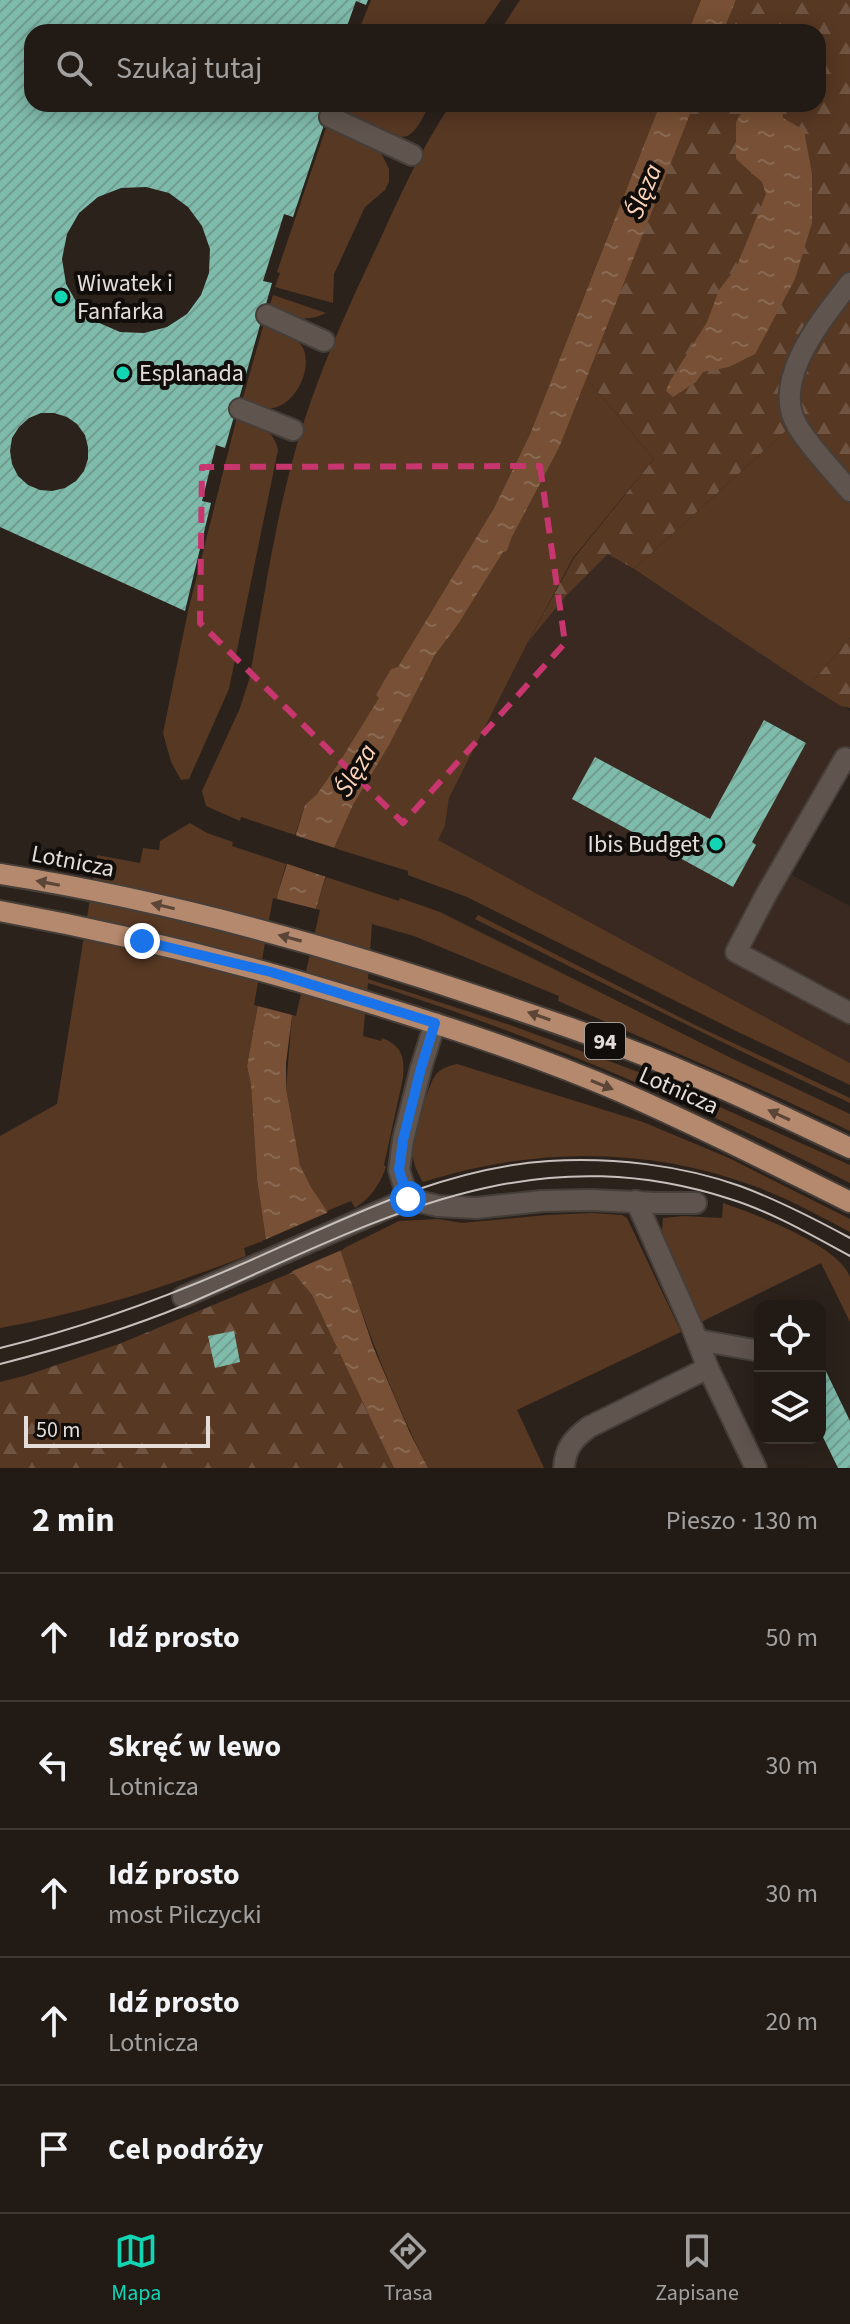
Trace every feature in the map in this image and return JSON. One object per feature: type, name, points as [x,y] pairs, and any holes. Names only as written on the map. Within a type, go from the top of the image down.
[{"type":"main road","name":"Lotnicza","points":[[0,874],[229,921],[416,975],[587,1034],[694,1076],[850,1148]]},
{"type":"main road","name":"Lotnicza","points":[[0,911],[222,959],[435,1023],[619,1092],[728,1141],[850,1202]]},
{"type":"lane","points":[[330,117],[412,155]]},
{"type":"lane","points":[[850,283],[814,330],[795,370],[789,405],[797,427],[850,491]]},
{"type":"lane","points":[[267,315],[324,341]]},
{"type":"lane","points":[[240,409],[293,430]]},
{"type":"lane","points":[[845,758],[736,952],[850,1013]]},
{"type":"lane","points":[[408,1199],[399,1170],[403,1140],[435,1023]]},
{"type":"lane","points":[[183,1297],[408,1199],[438,1206],[476,1208],[542,1201],[696,1203]]},
{"type":"lane","points":[[636,1201],[708,1368],[756,1468]]},
{"type":"lane","points":[[698,1340],[754,1350]]},
{"type":"lane","points":[[564,1468],[567,1449],[576,1436],[708,1368]]},
{"type":"highlighted area","points":[[540,466],[565,643],[403,823],[200,623],[202,467]]},
{"type":"shaded area","points":[[609,553],[850,711],[850,768],[788,873],[850,906],[850,1063],[437,840],[445,826],[449,798],[528,642],[566,596]]},
{"type":"green space","points":[[371,0],[501,0],[484,24],[361,24]]},
{"type":"green space","points":[[520,0],[701,0],[691,24],[504,24]]},
{"type":"green space","points":[[736,0],[850,0],[850,491],[789,428],[634,569],[608,554],[566,596],[528,642],[574,558],[654,459],[585,377],[691,112],[826,112],[826,24],[726,24]]},
{"type":"green space","points":[[337,112],[426,112],[407,136],[400,137],[370,128]]},
{"type":"green space","points":[[446,112],[657,112],[530,434],[494,508],[398,668],[391,669],[380,698],[340,761],[317,794],[305,805],[295,835],[241,817],[240,821],[206,806],[202,791],[240,708],[249,680],[280,514],[310,404],[342,323],[430,138]]},
{"type":"green space","points":[[327,125],[379,149],[389,169],[389,182],[385,190],[365,207],[334,274],[333,303],[275,287],[280,273],[277,272]]},
{"type":"green space","points":[[273,295],[326,313],[310,318],[291,316],[269,308]]},
{"type":"green space","points":[[264,323],[298,341],[306,364],[301,383],[289,400],[273,408],[257,407],[242,401]]},
{"type":"green space","points":[[585,377],[654,459],[573,558],[449,798],[445,826],[438,840],[850,1063],[850,1085],[467,897],[408,875],[408,871],[334,848],[353,805],[435,655],[457,626],[503,551],[507,551],[559,448]]},
{"type":"green space","points":[[237,417],[268,432],[278,450],[229,689],[189,779],[181,780],[171,762],[163,733],[188,611]]},
{"type":"green space","points":[[789,428],[850,491],[850,638],[809,686],[634,569]]},
{"type":"green space","points":[[850,638],[850,708],[841,706],[809,686]]},
{"type":"green space","points":[[190,823],[233,842],[232,846],[286,864],[247,1066],[266,1240],[244,1248],[246,1256],[156,1288],[63,1315],[0,1328],[0,1136],[57,1104],[97,855],[140,863],[143,848],[159,850],[160,841]]},
{"type":"green space","points":[[326,877],[440,912],[850,1114],[850,1131],[558,1001],[559,996],[414,936],[372,924],[368,979],[510,1025],[655,1078],[850,1165],[850,1183],[673,1099],[553,1048],[368,983],[363,1036],[381,1041],[382,1038],[398,1049],[403,1058],[403,1078],[386,1167],[378,1185],[355,1208],[351,1201],[327,1211],[300,1165],[286,1088],[292,1016]]},
{"type":"green space","points":[[478,915],[699,1027],[850,1098],[850,1103],[475,919]]},
{"type":"green space","points":[[457,1064],[643,1122],[729,1158],[850,1219],[850,1232],[757,1187],[674,1164],[632,1158],[548,1157],[464,1170],[423,1182],[413,1155],[421,1113],[435,1076],[442,1069]]},
{"type":"green space","points":[[723,1203],[794,1232],[831,1254],[850,1278],[850,1322],[821,1263],[701,1322],[664,1240],[663,1218],[722,1218]]},
{"type":"green space","points":[[592,1213],[627,1218],[681,1332],[517,1410],[544,1468],[428,1468],[380,1361],[340,1250],[399,1221],[438,1219],[462,1223]]},
{"type":"green space","points":[[293,1272],[312,1295],[394,1468],[0,1468],[0,1382],[119,1344]]},
{"type":"water","points":[[701,0],[736,0],[726,24],[691,24]]},
{"type":"water","name":"Ślęza","points":[[657,112],[691,112],[559,448],[507,551],[503,552],[435,655],[389,745],[353,805],[334,848],[317,905],[292,1016],[286,1088],[300,1165],[327,1211],[374,1349],[428,1468],[394,1468],[312,1295],[266,1240],[247,1066],[278,893],[305,805],[317,794],[340,761],[379,698],[376,695],[391,669],[398,667],[494,508],[530,434]]},
{"type":"water","points":[[742,112],[782,112],[783,118],[804,130],[812,174],[812,223],[795,279],[755,354],[729,367],[703,372],[696,382],[673,397],[666,391],[670,381],[707,322],[719,290],[736,268],[766,194],[762,182],[736,159],[736,122]]},
{"type":"pier","points":[[291,834],[338,849],[329,878],[282,862]]},
{"type":"pier","points":[[273,898],[320,910],[296,1016],[254,1005]]},
{"type":"pier","points":[[331,1211],[344,1249],[288,1273],[262,1241]]},
{"type":"building","name":"Esplanada","points":[[0,0],[368,0],[366,5],[356,1],[348,24],[24,24],[24,112],[328,112],[293,217],[284,214],[263,281],[272,283],[225,448],[216,445],[202,501],[211,503],[185,611],[0,527]],"holes":[[[146,187],[169,193],[188,207],[202,226],[210,249],[209,273],[201,295],[187,314],[167,327],[144,333],[120,332],[97,322],[78,305],[66,284],[62,259],[67,234],[79,213],[98,197],[121,188]],[[41,413],[54,413],[77,424],[85,435],[88,459],[76,481],[65,488],[40,490],[18,476],[12,464],[12,438],[29,418]]]},
{"type":"building","points":[[764,720],[806,743],[752,842],[756,845],[733,887],[572,799],[595,757],[710,819]]},
{"type":"building","points":[[234,1331],[240,1362],[215,1368],[208,1336]]},
{"type":"building","points":[[826,1371],[850,1421],[850,1468],[838,1468],[826,1443]]},
{"type":"tram line","points":[[0,1348],[90,1323],[148,1302],[388,1200],[467,1174],[507,1166],[597,1160],[646,1164],[694,1173],[768,1197],[850,1238]]},
{"type":"tram line","points":[[0,1364],[94,1338],[162,1314],[383,1219],[448,1197],[515,1182],[583,1176],[654,1181],[746,1204],[850,1256]]},
{"type":"place","name":"Wiwatek i Fanfarka","points":[[61,297]]},
{"type":"place","name":"Esplanada","points":[[123,373]]},
{"type":"place","name":"Ibis Budget","points":[[716,844]]},
{"type":"route","points":[[142,941],[271,972],[435,1023],[403,1140],[399,1170],[408,1199]]}]
